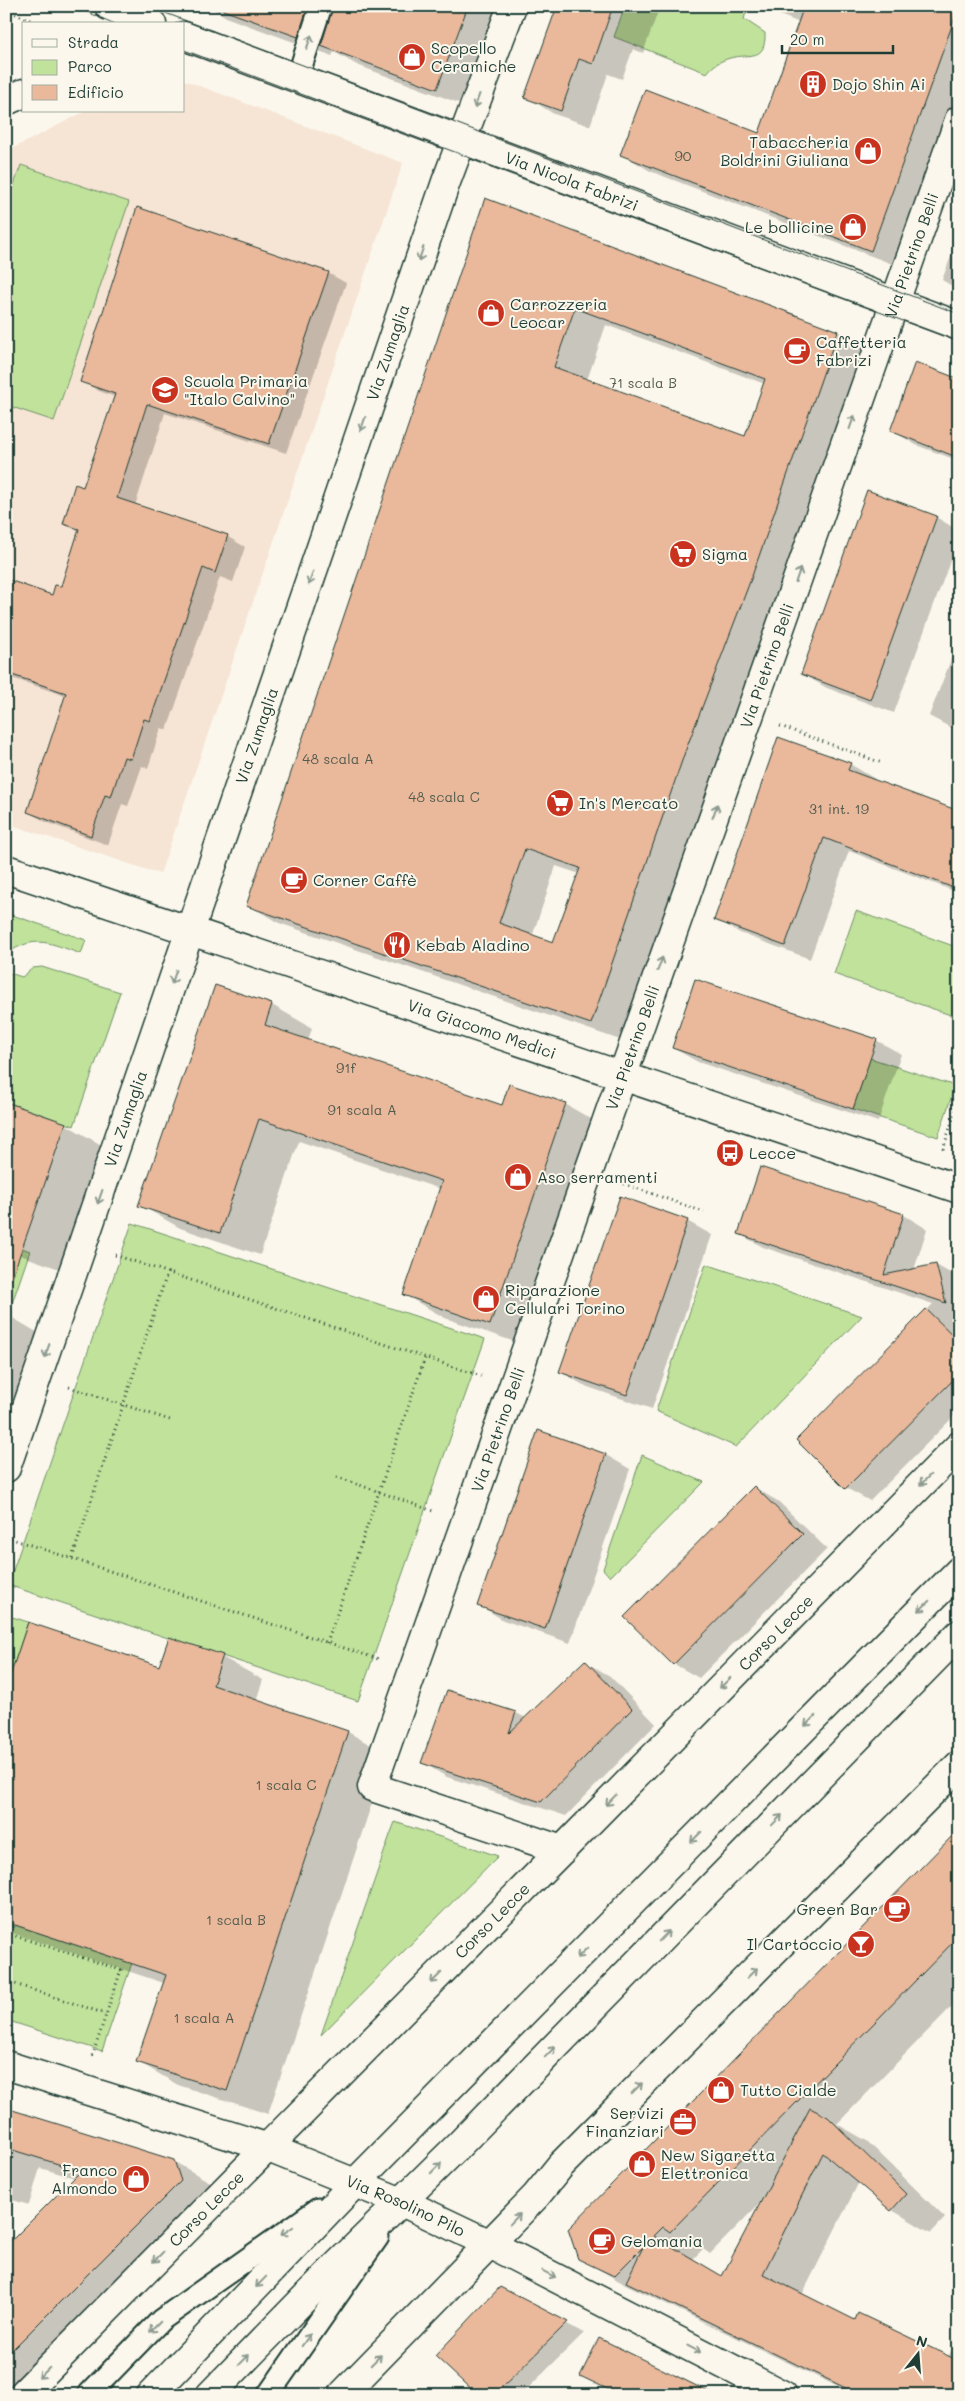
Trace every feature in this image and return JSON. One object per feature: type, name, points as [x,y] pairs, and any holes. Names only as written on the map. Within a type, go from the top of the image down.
[{"type":"street","points":[[109,6],[147,22]]},
{"type":"street","points":[[158,6],[164,22]]},
{"type":"street","name":"Via Zumaglia","points":[[6,1468],[462,140],[512,6]]},
{"type":"street","name":"Via Nicola Fabrizi","points":[[185,36],[959,326]]},
{"type":"street","points":[[6,101],[22,94]]},
{"type":"street","name":"Via Pietrino Belli","points":[[562,1850],[372,1787],[959,120]]},
{"type":"street","name":"Via Giacomo Medici","points":[[6,869],[959,1189]]},
{"type":"street","name":"Corso Lecce","points":[[22,2395],[959,1446]]},
{"type":"street","points":[[150,2395],[355,2183],[959,1571]]},
{"type":"street","points":[[210,2395],[959,1634]]},
{"type":"street","points":[[342,2395],[536,2196],[561,2165],[959,1765]]},
{"type":"street","name":"Via Rosolino Pilo","points":[[6,2065],[266,2147],[402,2202],[490,2244],[783,2395]]},
{"type":"lane","points":[[297,79],[321,6]]},
{"type":"lane","points":[[88,2395],[161,2320],[355,2183]]},
{"type":"lane","points":[[268,2395],[402,2202]]},
{"type":"path","points":[[6,10],[35,22]]},
{"type":"path","points":[[749,715],[882,763]]},
{"type":"path","points":[[933,1180],[959,1101]]},
{"type":"path","points":[[588,1172],[704,1212]]},
{"type":"path","points":[[84,1244],[513,1386]]},
{"type":"path","points":[[72,1558],[168,1271]]},
{"type":"path","points":[[327,1643],[426,1358]]},
{"type":"path","points":[[38,1377],[173,1421]]},
{"type":"path","points":[[337,1477],[465,1522]]},
{"type":"path","points":[[6,1537],[412,1671]]},
{"type":"path","points":[[6,1946],[8,1933],[14,1924]]},
{"type":"path","points":[[8,1933],[121,1970],[81,2088]]},
{"type":"path","points":[[6,1981],[106,2014]]},
{"type":"shaded area","name":"Scuola Primaria \"Italo Calvino\"","points":[[185,80],[403,163],[160,874],[6,823],[6,152],[84,112],[185,112]]},
{"type":"green space","points":[[625,6],[748,6],[744,19],[765,33],[765,42],[760,52],[723,60],[707,73],[614,37]]},
{"type":"green space","points":[[21,165],[129,202],[54,421],[6,405],[6,207]]},
{"type":"green space","points":[[856,911],[959,948],[959,1018],[834,974]]},
{"type":"green space","points":[[6,913],[86,940],[81,954],[52,944],[35,942],[26,944],[6,954]]},
{"type":"green space","points":[[42,967],[120,992],[74,1126],[6,1102],[6,972],[22,977],[33,968]]},
{"type":"green space","points":[[870,1058],[955,1086],[938,1137],[853,1109]]},
{"type":"green space","points":[[132,1223],[485,1339],[358,1701],[8,1585]]},
{"type":"green space","points":[[6,1242],[30,1251],[9,1312],[6,1311]]},
{"type":"green space","points":[[706,1264],[862,1316],[736,1447],[656,1411]]},
{"type":"green space","points":[[642,1455],[704,1482],[610,1577],[603,1569]]},
{"type":"green space","points":[[6,1615],[28,1622],[6,1688]]},
{"type":"green space","points":[[395,1822],[498,1856],[321,2035],[390,1835]]},
{"type":"green space","points":[[6,1922],[132,1963],[102,2051],[6,2020]]},
{"type":"building","points":[[223,6],[308,6],[298,37],[223,10]]},
{"type":"building","points":[[333,6],[468,6],[437,89],[321,46]]},
{"type":"building","points":[[557,6],[613,6],[593,64],[579,59],[561,111],[524,98]]},
{"type":"building","points":[[804,6],[959,6],[871,251],[620,155],[645,89],[759,133]]},
{"type":"building","points":[[485,198],[838,331],[751,579],[685,752],[591,1024],[246,906]],"holes":[[[575,308],[765,379],[745,436],[554,367]],[[525,849],[580,868],[553,942],[499,923]]]},
{"type":"building","points":[[137,207],[329,272],[269,444],[147,404],[117,498],[228,535],[215,573],[203,568],[150,721],[144,719],[131,759],[124,757],[111,797],[105,795],[91,836],[27,812],[66,693],[6,673],[6,579],[52,595],[55,585],[61,586],[79,529],[63,524],[75,484],[83,487],[115,394],[80,382]]},
{"type":"building","points":[[915,362],[959,379],[959,458],[890,431]]},
{"type":"building","points":[[867,490],[937,516],[870,700],[801,674]]},
{"type":"building","points":[[778,737],[851,763],[848,770],[959,811],[959,890],[824,838],[785,946],[714,920]]},
{"type":"building","points":[[695,979],[877,1039],[853,1109],[672,1048]]},
{"type":"building","points":[[215,985],[272,1004],[265,1025],[502,1105],[509,1084],[566,1103],[490,1325],[403,1295],[442,1181],[259,1119],[220,1233],[138,1206]]},
{"type":"building","points":[[6,1102],[66,1123],[11,1280],[6,1280]]},
{"type":"building","points":[[760,1167],[904,1214],[884,1275],[936,1264],[946,1303],[738,1234]]},
{"type":"building","points":[[620,1196],[688,1220],[627,1395],[559,1372]]},
{"type":"building","points":[[926,1309],[959,1341],[959,1374],[845,1489],[796,1440]]},
{"type":"building","points":[[538,1430],[606,1454],[545,1629],[477,1606]]},
{"type":"building","points":[[754,1486],[803,1534],[673,1665],[624,1617]]},
{"type":"building","points":[[28,1622],[159,1666],[169,1637],[223,1655],[213,1685],[348,1731],[227,2091],[136,2062],[166,1975],[6,1922],[6,1688]]},
{"type":"building","points":[[585,1660],[632,1709],[541,1802],[421,1763],[447,1690],[516,1712],[509,1733]]},
{"type":"building","points":[[959,1829],[959,1936],[670,2232],[663,2227],[654,2236],[722,2276],[810,2108],[828,2117],[906,2194],[891,2211],[823,2153],[763,2274],[855,2320],[858,2313],[959,2361],[959,2395],[860,2395],[626,2282],[643,2247],[614,2276],[578,2259],[568,2229]]},
{"type":"building","points":[[6,2108],[174,2160],[181,2181],[6,2356],[6,2246],[81,2171],[6,2148]]},
{"type":"building","points":[[500,2287],[568,2322],[494,2395],[477,2395],[435,2356]]},
{"type":"building","points":[[599,2338],[715,2395],[620,2395],[580,2376]]},
{"type":"tram line","points":[[73,6],[110,22]]},
{"type":"tram line","points":[[147,6],[959,314]]},
{"type":"tram line","points":[[185,50],[959,342]]},
{"type":"place","name":"Scopello Ceramiche","points":[[412,57]]},
{"type":"place","name":"Dojo Shin Ai","points":[[813,84]]},
{"type":"place","name":"Tabaccheria Boldrini Giuliana","points":[[868,151]]},
{"type":"place","name":"Le bollicine","points":[[853,227]]},
{"type":"place","name":"Carrozzeria Leocar","points":[[491,313]]},
{"type":"place","name":"Caffetteria Fabrizi","points":[[797,351]]},
{"type":"place","name":"Scuola Primaria \"Italo Calvino\"","points":[[165,390]]},
{"type":"place","name":"Sigma","points":[[683,554]]},
{"type":"place","name":"In's Mercato","points":[[560,803]]},
{"type":"place","name":"Corner Caffè","points":[[294,880]]},
{"type":"place","name":"Kebab Aladino","points":[[397,945]]},
{"type":"place","name":"Lecce","points":[[730,1153]]},
{"type":"place","name":"Aso serramenti","points":[[518,1177]]},
{"type":"place","name":"Riparazione Cellulari Torino","points":[[486,1299]]},
{"type":"place","name":"Green Bar","points":[[897,1909]]},
{"type":"place","name":"Il Cartoccio","points":[[861,1944]]},
{"type":"place","name":"Tutto Cialde","points":[[721,2090]]},
{"type":"place","name":"Servizi Finanziari","points":[[683,2122]]},
{"type":"place","name":"New Sigaretta Elettronica","points":[[642,2164]]},
{"type":"place","name":"Franco Almondo","points":[[136,2179]]},
{"type":"place","name":"Gelomania","points":[[602,2241]]}]
